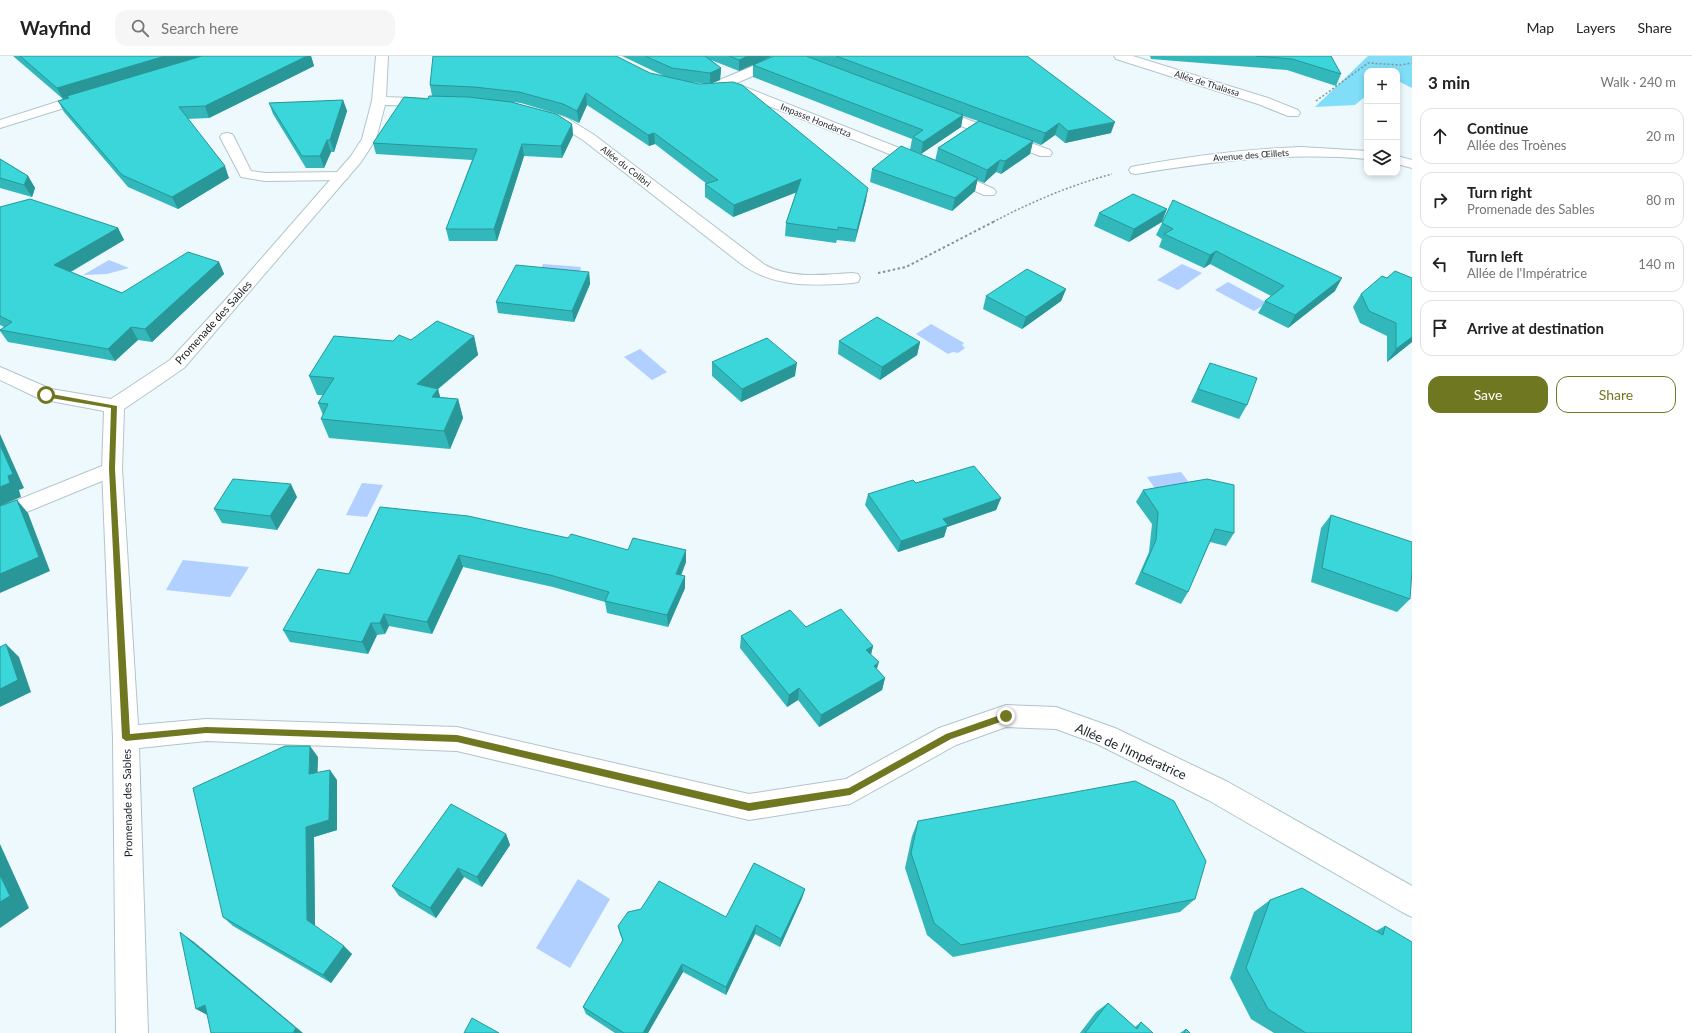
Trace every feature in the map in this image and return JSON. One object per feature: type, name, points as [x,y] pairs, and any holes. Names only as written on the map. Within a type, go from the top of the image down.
[{"type":"street","name":"Promenade des Sables","points":[[132,1033],[126,738],[112,469],[114,406],[177,364],[233,302],[356,159],[369,139],[379,101],[382,56]]},
{"type":"street","name":"Allée de Thalassa","points":[[1120,56],[1263,101],[1293,113]]},
{"type":"street","name":"Impasse Hondartza","points":[[796,58],[784,57],[706,90],[735,88],[927,158],[990,192]]},
{"type":"street","points":[[0,124],[101,92]]},
{"type":"street","points":[[379,101],[443,103]]},
{"type":"street","points":[[922,106],[1045,153]]},
{"type":"street","name":"Allée du Colibri","points":[[533,112],[560,120],[588,137],[741,256],[762,270],[791,278],[818,280],[852,278]]},
{"type":"street","points":[[962,135],[975,126]]},
{"type":"street","name":"Avenue des Œillets","points":[[1136,170],[1189,160],[1284,152],[1340,152],[1364,155]]},
{"type":"street","points":[[1400,161],[1412,164]]},
{"type":"street","points":[[0,373],[46,395],[114,406]]},
{"type":"street","name":"Allée de l'Impératrice","points":[[126,738],[206,730],[457,738],[749,807],[850,791],[948,736],[1006,716],[1056,718],[1106,736],[1218,791],[1412,902]]},
{"type":"lane","points":[[227,137],[246,174],[265,177],[342,176]]},
{"type":"lane","points":[[0,515],[112,469]]},
{"type":"path","points":[[1313,103],[1368,63],[1377,61],[1407,65],[1412,63]]},
{"type":"path","points":[[852,278],[906,267],[1018,209],[1082,182],[1136,170]]},
{"type":"shaded area","points":[[1368,56],[1412,56],[1412,88],[1400,82],[1400,68],[1364,68],[1364,98],[1355,105],[1315,107]]},
{"type":"shaded area","points":[[109,260],[129,268],[107,274],[83,275]]},
{"type":"shaded area","points":[[543,264],[581,267],[579,277],[539,274]]},
{"type":"shaded area","points":[[1182,264],[1202,273],[1178,290],[1157,280]]},
{"type":"shaded area","points":[[1228,282],[1267,303],[1254,311],[1215,290]]},
{"type":"shaded area","points":[[931,324],[964,343],[962,345],[965,348],[958,353],[953,352],[948,354],[916,334]]},
{"type":"shaded area","points":[[640,349],[667,372],[652,380],[624,357]]},
{"type":"shaded area","points":[[1181,472],[1191,485],[1156,490],[1147,477]]},
{"type":"shaded area","points":[[362,483],[383,485],[367,517],[346,515]]},
{"type":"shaded area","points":[[183,560],[249,567],[230,597],[166,590]]},
{"type":"shaded area","points":[[578,879],[610,899],[570,968],[536,948]]},
{"type":"building","points":[[20,56],[165,56],[57,88]]},
{"type":"building","points":[[202,56],[307,56],[205,106],[179,107],[225,166],[172,197],[122,175],[58,101],[69,98],[67,96]]},
{"type":"building","points":[[433,56],[616,56],[650,73],[699,84],[733,82],[742,85],[868,188],[857,230],[838,227],[838,230],[786,223],[801,179],[734,205],[705,184],[718,180],[654,133],[648,135],[586,93],[577,111],[563,104],[519,92],[474,87],[430,85]]},
{"type":"building","points":[[645,56],[705,56],[721,68],[710,73],[672,68]]},
{"type":"building","points":[[729,56],[748,56],[739,60]]},
{"type":"building","points":[[774,56],[806,56],[963,115],[923,142],[913,137],[923,130],[753,65]]},
{"type":"building","points":[[836,56],[1027,56],[1115,122],[1068,131],[1059,123],[1045,133]]},
{"type":"building","points":[[1256,56],[1331,56],[1341,74],[1292,59]]},
{"type":"building","points":[[429,96],[468,97],[511,102],[556,114],[572,124],[561,146],[522,144],[494,229],[446,229],[477,149],[373,143],[404,97],[428,99]]},
{"type":"building","points":[[343,100],[330,140],[327,140],[320,156],[302,156],[269,103]]},
{"type":"building","points":[[979,121],[1033,141],[1005,161],[1000,160],[987,170],[938,148]]},
{"type":"building","points":[[901,146],[978,178],[955,198],[872,169]]},
{"type":"building","points":[[0,159],[28,176],[24,185],[0,178]]},
{"type":"building","points":[[1133,194],[1167,209],[1134,229],[1099,213]]},
{"type":"building","points":[[30,199],[118,228],[54,265],[122,293],[188,252],[219,262],[145,329],[131,327],[108,349],[0,330],[12,322],[0,316],[0,207]]},
{"type":"building","points":[[1173,200],[1342,278],[1295,315],[1265,301],[1284,286],[1216,251],[1210,255],[1164,234],[1173,229],[1162,223]]},
{"type":"building","points":[[516,265],[589,272],[572,311],[496,302]]},
{"type":"building","points":[[1027,269],[1066,289],[1026,317],[986,296]]},
{"type":"building","points":[[1395,271],[1412,278],[1412,337],[1396,349],[1396,323],[1369,311],[1361,294],[1382,276],[1387,278]]},
{"type":"building","points":[[877,317],[920,342],[882,367],[839,341]]},
{"type":"building","points":[[437,321],[474,336],[417,384],[438,389],[432,397],[458,399],[444,431],[321,419],[328,404],[318,403],[334,378],[309,376],[334,336],[393,341],[399,335],[411,340]]},
{"type":"building","points":[[767,338],[797,363],[742,389],[712,362]]},
{"type":"building","points":[[1210,363],[1257,378],[1247,405],[1198,389]]},
{"type":"building","points":[[0,445],[13,474],[8,476],[10,483],[0,487]]},
{"type":"building","points":[[974,466],[1001,498],[943,519],[948,525],[901,541],[868,494],[913,480],[916,483]]},
{"type":"building","points":[[233,479],[291,484],[270,516],[214,509]]},
{"type":"building","points":[[1207,479],[1234,485],[1234,533],[1215,529],[1188,592],[1142,572],[1156,540],[1158,512],[1143,490]]},
{"type":"building","points":[[17,500],[39,557],[0,574],[0,506]]},
{"type":"building","points":[[380,507],[468,516],[568,538],[571,534],[628,550],[633,538],[686,550],[676,574],[685,576],[667,615],[605,601],[609,592],[550,575],[459,555],[427,622],[384,614],[380,623],[371,623],[362,642],[283,630],[318,569],[349,574]]},
{"type":"building","points":[[1331,515],[1412,542],[1410,599],[1322,568]]},
{"type":"building","points":[[841,609],[873,646],[866,650],[879,662],[874,666],[885,678],[821,715],[799,688],[789,695],[741,636],[790,610],[806,627]]},
{"type":"building","points":[[6,644],[18,680],[0,689],[0,647]]},
{"type":"building","points":[[285,746],[310,746],[309,774],[330,770],[329,820],[306,827],[307,920],[344,946],[323,975],[223,917],[193,788]]},
{"type":"building","points":[[1135,781],[1174,801],[1206,861],[1195,899],[961,945],[934,923],[911,853],[918,821]]},
{"type":"building","points":[[451,804],[506,834],[477,877],[458,868],[430,908],[392,886]]},
{"type":"building","points":[[754,863],[805,889],[781,939],[756,925],[726,987],[682,964],[643,1033],[624,1033],[583,1007],[623,940],[618,926],[628,912],[641,909],[659,881],[726,917]]},
{"type":"building","points":[[0,875],[10,896],[0,902]]},
{"type":"building","points":[[1302,888],[1383,935],[1385,926],[1412,942],[1412,1033],[1306,1033],[1268,1009],[1246,968],[1270,900]]},
{"type":"building","points":[[180,932],[296,1028],[293,1033],[211,1033],[205,1005],[196,1009]]},
{"type":"building","points":[[1108,1003],[1137,1029],[1141,1022],[1153,1033],[1085,1033]]},
{"type":"building","points":[[472,1018],[499,1033],[464,1033]]},
{"type":"building","points":[[1186,1029],[1190,1033],[1184,1033]]},
{"type":"route","points":[[46,395],[114,406],[112,469],[126,738],[148,734],[206,730],[457,738],[749,807],[850,791],[948,736],[1006,716]]}]
